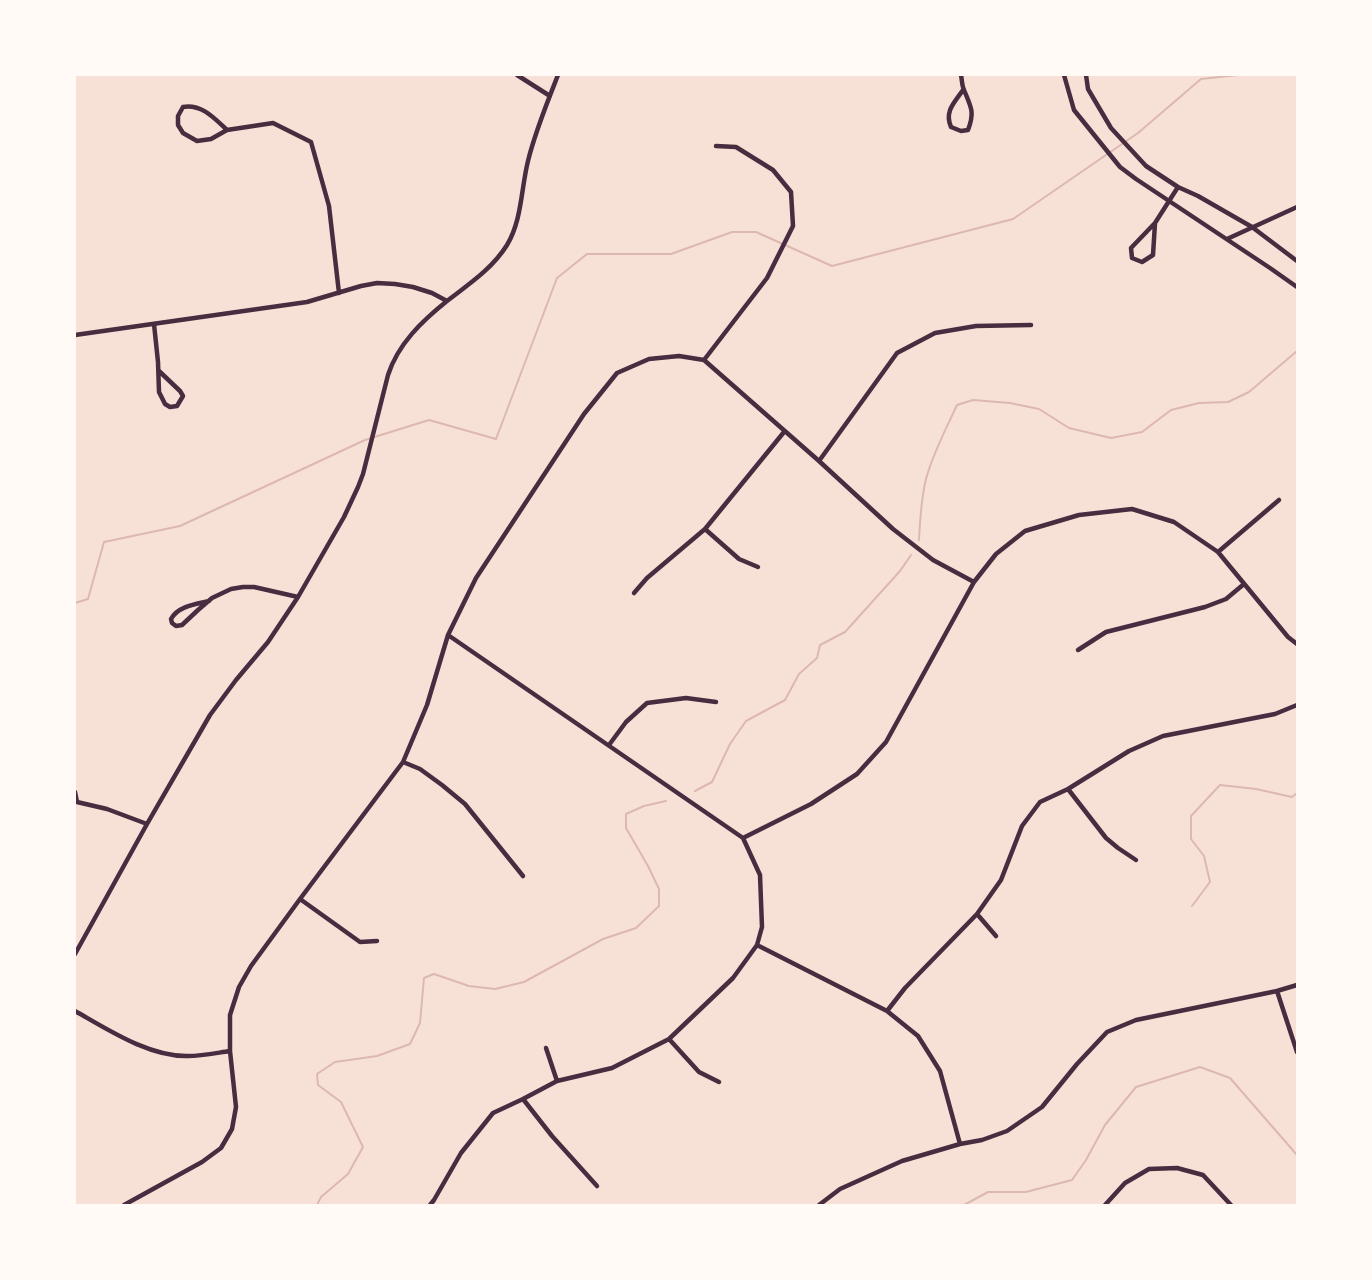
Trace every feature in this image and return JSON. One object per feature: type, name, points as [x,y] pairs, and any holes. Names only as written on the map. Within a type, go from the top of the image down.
[{"type":"street","points":[[518,75],[550,96]]},
{"type":"street","points":[[75,954],[218,703],[268,642],[298,597],[340,525],[358,487],[369,455],[388,375],[395,357],[417,328],[484,272],[501,253],[511,237],[517,219],[530,154],[558,75]]},
{"type":"street","points":[[961,75],[963,90],[971,107],[972,119],[968,130],[961,131],[951,127],[948,119],[951,106],[963,90]]},
{"type":"street","points":[[1064,75],[1074,110],[1120,167],[1297,287]]},
{"type":"street","points":[[1086,75],[1088,88],[1111,128],[1146,166],[1178,187],[1252,227],[1297,261]]},
{"type":"street","points":[[227,130],[204,110],[192,105],[183,107],[178,116],[178,125],[183,133],[197,141],[211,139],[227,130],[273,123],[311,142],[329,206],[339,293]]},
{"type":"street","points":[[704,360],[767,278],[793,226],[791,192],[773,170],[736,147],[717,146]]},
{"type":"street","points":[[1155,223],[1154,255],[1142,261],[1132,258],[1131,248],[1155,223],[1178,187]]},
{"type":"street","points":[[1227,239],[1297,207]]},
{"type":"street","points":[[75,335],[307,302],[361,286],[387,283],[422,289],[447,301]]},
{"type":"street","points":[[154,324],[159,392],[165,404],[170,407],[177,406],[183,396],[159,371]]},
{"type":"street","points":[[819,461],[897,353],[935,333],[976,326],[1031,325]]},
{"type":"street","points":[[124,1205],[202,1162],[221,1148],[232,1129],[236,1107],[230,1051],[230,1016],[239,987],[251,966],[403,762],[427,705],[448,635],[476,578],[584,414],[617,373],[649,359],[679,356],[704,360],[893,529],[933,560],[974,582]]},
{"type":"street","points":[[634,593],[647,578],[705,529],[784,432]]},
{"type":"street","points":[[1218,552],[1279,500]]},
{"type":"street","points":[[743,838],[811,804],[857,774],[886,742],[974,582],[996,554],[1025,531],[1079,514],[1132,509],[1174,522],[1218,552],[1297,644]]},
{"type":"street","points":[[705,529],[740,559],[758,567]]},
{"type":"street","points":[[1078,650],[1106,632],[1226,600],[1244,584]]},
{"type":"street","points":[[209,601],[176,612],[171,619],[172,623],[176,626],[182,625],[209,601],[225,591],[243,587],[254,587],[298,597]]},
{"type":"street","points":[[430,1205],[461,1153],[493,1113],[557,1081],[612,1068],[669,1039],[733,978],[757,945],[762,927],[760,875],[743,838],[448,635]]},
{"type":"street","points":[[609,745],[626,722],[647,703],[686,698],[716,702]]},
{"type":"street","points":[[887,1011],[905,988],[977,914],[1001,880],[1022,826],[1040,802],[1068,789],[1129,751],[1163,736],[1275,714],[1297,705]]},
{"type":"street","points":[[403,762],[420,769],[465,804],[523,876]]},
{"type":"street","points":[[1068,789],[1106,838],[1136,860]]},
{"type":"street","points":[[75,792],[76,802],[107,809],[147,824]]},
{"type":"street","points":[[300,899],[360,942],[377,941]]},
{"type":"street","points":[[977,914],[996,936]]},
{"type":"street","points":[[757,945],[887,1011],[918,1036],[940,1071],[960,1144]]},
{"type":"street","points":[[819,1205],[840,1189],[902,1161],[1007,1131],[1042,1107],[1107,1032],[1136,1020],[1297,985]]},
{"type":"street","points":[[1277,991],[1297,1052]]},
{"type":"street","points":[[75,1011],[115,1034],[157,1052],[186,1056],[230,1051]]},
{"type":"street","points":[[669,1039],[699,1072],[719,1082]]},
{"type":"street","points":[[546,1048],[557,1081]]},
{"type":"street","points":[[523,1099],[552,1136],[597,1186]]},
{"type":"street","points":[[1105,1205],[1125,1183],[1149,1169],[1177,1168],[1203,1175],[1231,1205]]},
{"type":"street","points":[[435,1200],[439,1205]]},
{"type":"waterway","points":[[75,603],[88,599],[104,542],[180,526],[365,440],[429,420],[496,439],[557,278],[587,254],[671,254],[732,232],[756,232],[832,266],[1013,219],[1138,133],[1201,79],[1238,75]]},
{"type":"waterway","points":[[919,540],[926,479],[936,450],[957,405],[973,400],[1010,403],[1039,409],[1069,428],[1111,438],[1142,432],[1171,410],[1199,403],[1228,402],[1249,392],[1297,351]]},
{"type":"waterway","points":[[695,791],[712,782],[730,744],[746,721],[785,700],[799,674],[817,658],[820,645],[845,632],[900,571],[911,555]]},
{"type":"waterway","points":[[1192,906],[1210,882],[1204,856],[1191,839],[1191,816],[1220,785],[1256,789],[1292,797],[1297,793]]},
{"type":"waterway","points":[[317,1205],[321,1197],[348,1174],[363,1147],[341,1102],[318,1085],[317,1074],[335,1062],[377,1056],[410,1044],[420,1023],[424,978],[434,974],[469,986],[495,989],[524,982],[603,939],[636,928],[659,906],[659,889],[626,828],[626,814],[644,806],[666,801]]},
{"type":"waterway","points":[[964,1205],[988,1192],[1026,1192],[1072,1180],[1105,1125],[1136,1087],[1200,1067],[1230,1078],[1297,1155]]}]
